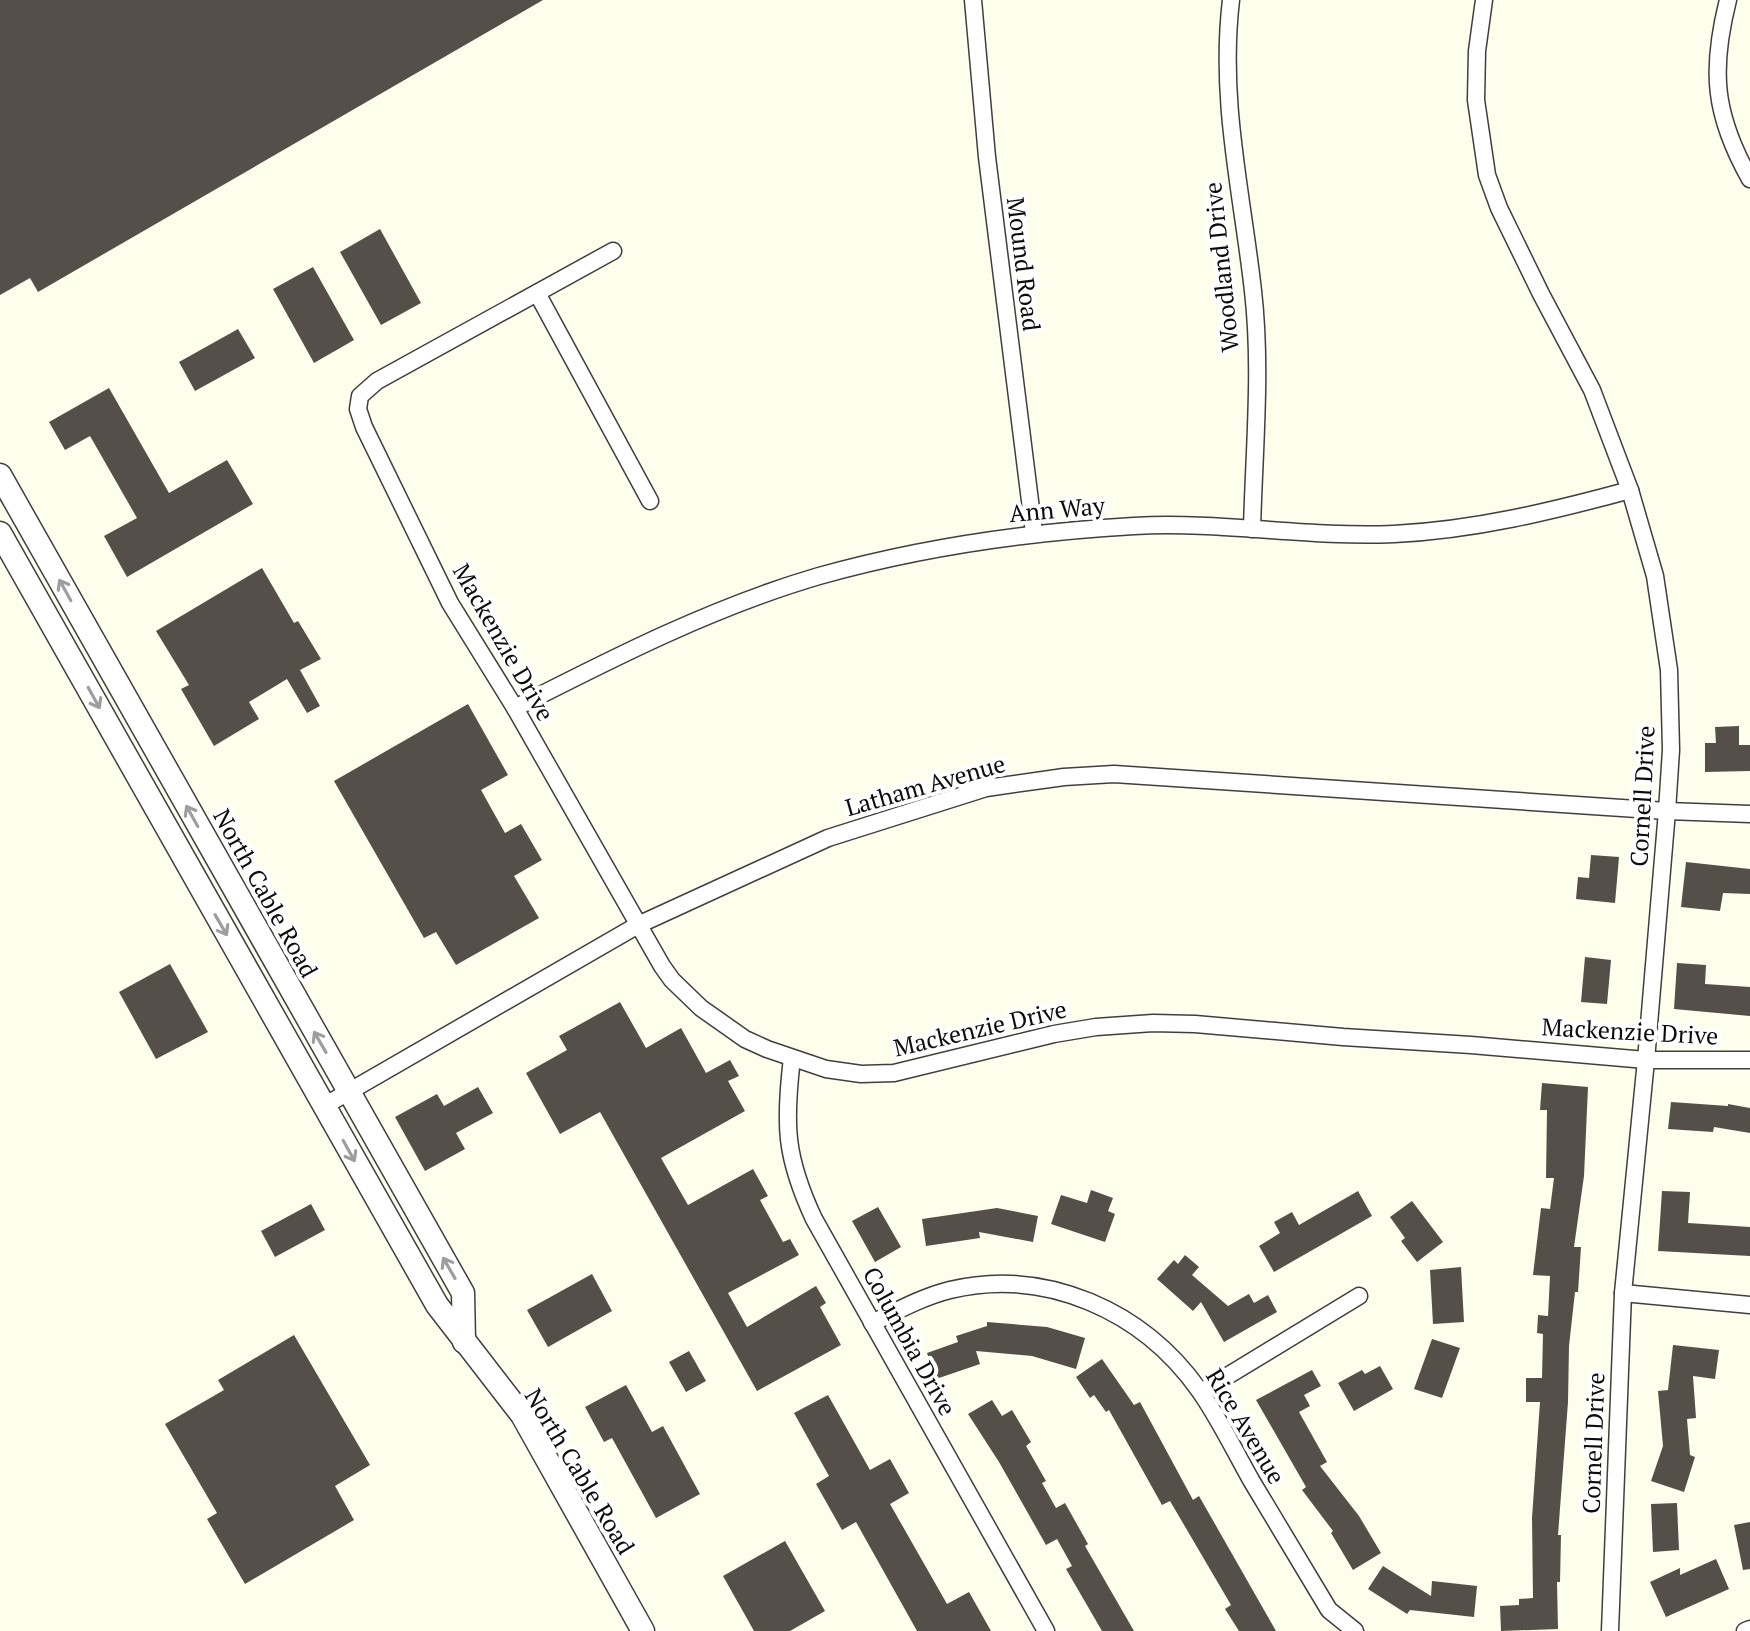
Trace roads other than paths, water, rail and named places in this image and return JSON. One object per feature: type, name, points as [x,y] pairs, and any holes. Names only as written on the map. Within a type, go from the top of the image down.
[{"type":"street","name":"Mound Road","points":[[973,0],[987,157],[1034,533]]},
{"type":"street","name":"Woodland Drive","points":[[1231,0],[1226,79],[1232,148],[1253,292],[1256,374],[1252,529]]},
{"type":"street","name":"Cornell Drive","points":[[1484,0],[1477,51],[1476,100],[1487,175],[1506,222],[1592,390],[1630,490],[1655,576],[1667,642],[1671,715],[1667,811],[1623,1293],[1610,1631]]},
{"type":"street","points":[[1728,0],[1717,53],[1717,79],[1727,134],[1750,179]]},
{"type":"street","points":[[613,251],[537,293],[650,501]]},
{"type":"street","name":"Mackenzie Drive","points":[[537,293],[377,381],[360,396],[358,409],[443,589],[515,708],[638,925],[672,980],[701,1008],[745,1039],[826,1069],[861,1074],[894,1073],[1054,1034],[1153,1023],[1646,1060],[1750,1060]]},
{"type":"street","name":"North Cable Road","points":[[0,475],[463,1293],[464,1342]]},
{"type":"street","name":"Ann Way","points":[[515,708],[645,642],[819,577],[930,549],[1034,533],[1139,526],[1379,534],[1435,531],[1550,512],[1630,490]]},
{"type":"street","name":"North Cable Road","points":[[0,533],[437,1305],[522,1415],[643,1631]]},
{"type":"street","name":"Latham Avenue","points":[[324,1106],[638,925],[828,838],[986,788],[1064,777],[1114,774],[1750,814]]},
{"type":"street","name":"Columbia Drive","points":[[792,1058],[787,1137],[797,1184],[1046,1631]]},
{"type":"street","name":"Rice Avenue","points":[[872,1323],[922,1299],[950,1290],[995,1285],[1051,1289],[1088,1300],[1133,1323],[1157,1342],[1201,1392],[1329,1610],[1355,1631]]},
{"type":"street","points":[[1623,1293],[1750,1305]]},
{"type":"street","points":[[1201,1392],[1359,1296]]}]
